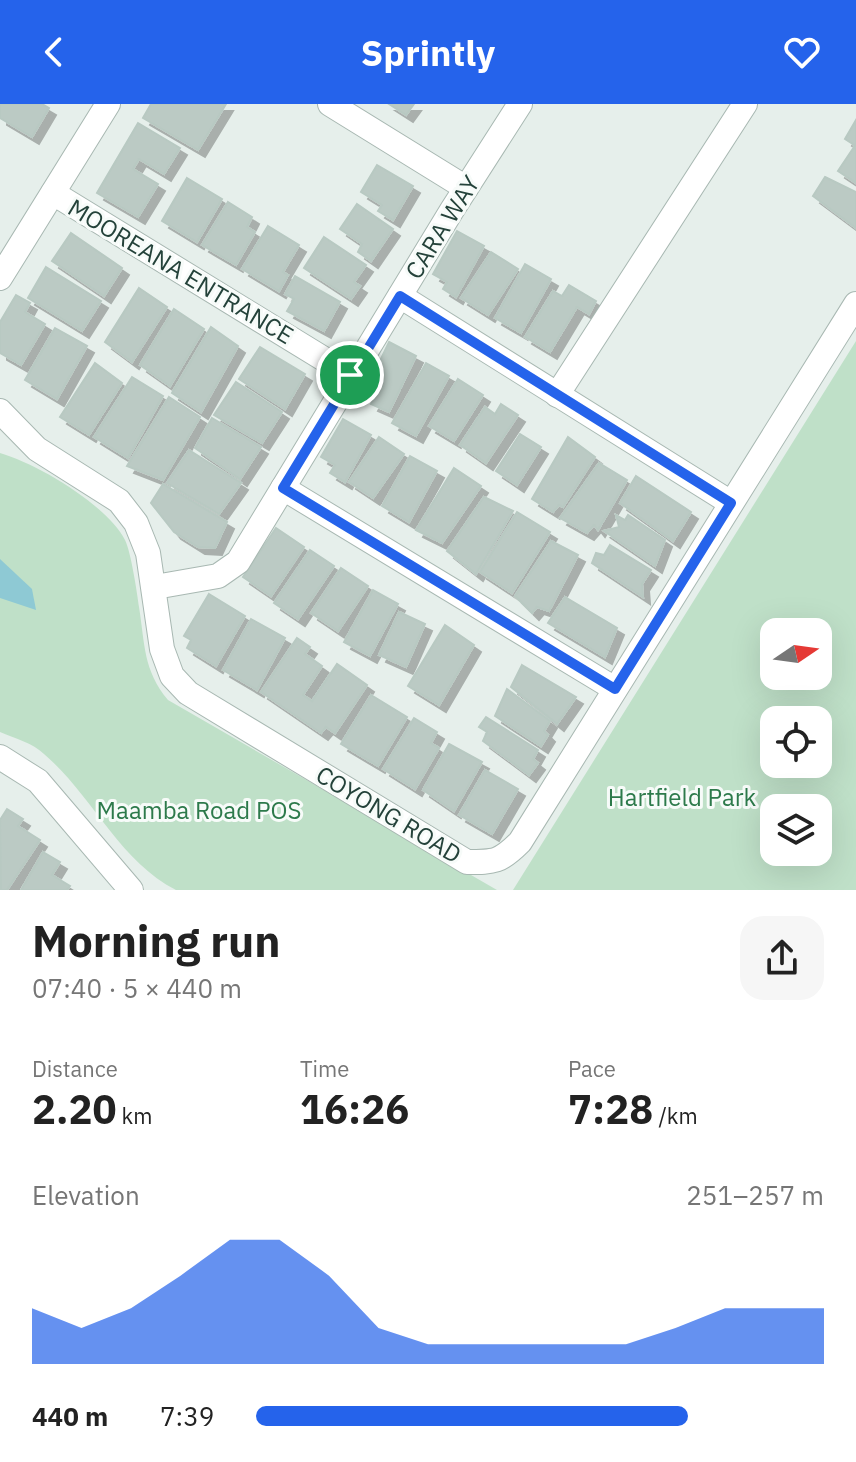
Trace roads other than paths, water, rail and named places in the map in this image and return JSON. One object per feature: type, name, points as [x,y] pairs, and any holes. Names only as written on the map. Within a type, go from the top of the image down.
[{"type":"street","points":[[0,278],[108,104]]},
{"type":"street","points":[[330,104],[466,188]]},
{"type":"street","name":"CARA WAY","points":[[155,587],[218,576],[238,562],[350,375],[520,104]]},
{"type":"street","points":[[564,399],[745,104]]},
{"type":"street","name":"MOOREANA ENTRANCE","points":[[53,193],[350,375]]},
{"type":"street","points":[[400,296],[731,503]]},
{"type":"street","name":"COYONG ROAD","points":[[0,411],[37,449],[119,501],[136,523],[148,553],[162,649],[172,676],[188,693],[467,862],[487,862],[504,858],[520,842],[856,304]]},
{"type":"street","points":[[283,488],[615,689]]},
{"type":"street","points":[[0,757],[38,781],[131,890]]},
{"type":"water","points":[[0,559],[32,589],[36,610],[0,598]]},
{"type":"park label","name":"Hartfield Park","points":[[682,797]]},
{"type":"park label","name":"Maamba Road POS","points":[[199,810]]}]
